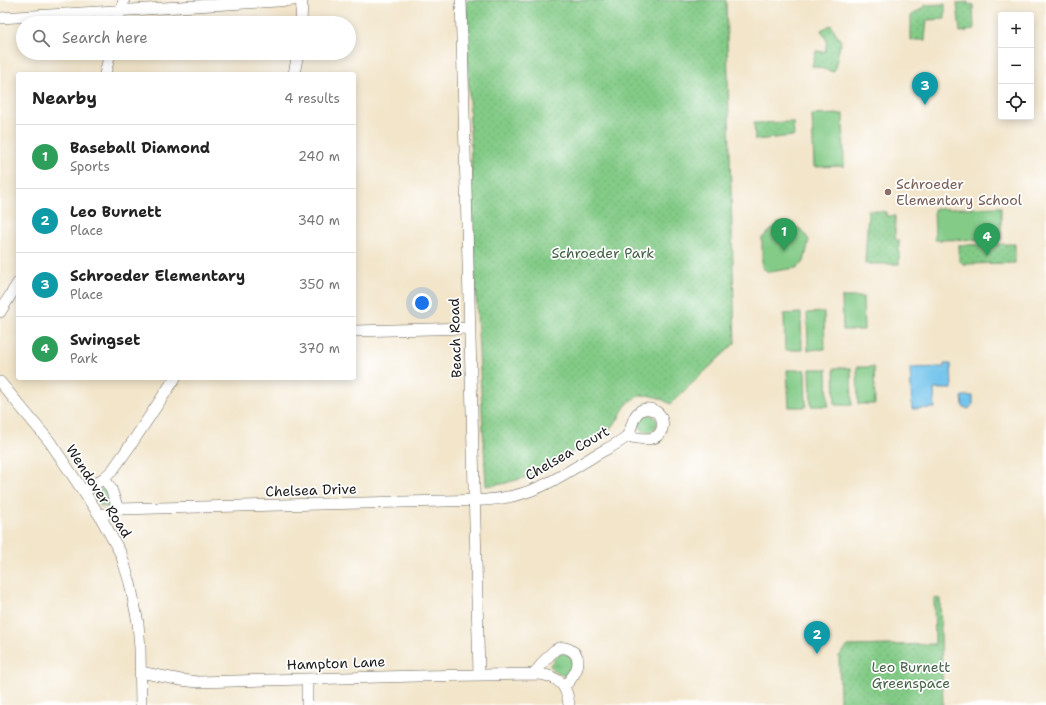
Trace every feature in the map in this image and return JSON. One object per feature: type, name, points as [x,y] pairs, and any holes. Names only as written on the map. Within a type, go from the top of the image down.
[{"type":"street","points":[[119,16],[124,0]]},
{"type":"street","points":[[34,16],[294,0]]},
{"type":"street","points":[[301,16],[302,0]]},
{"type":"street","name":"Beach Road","points":[[462,0],[479,674]]},
{"type":"street","points":[[0,18],[16,17]]},
{"type":"street","points":[[105,72],[108,60]]},
{"type":"street","points":[[294,72],[297,60]]},
{"type":"street","points":[[0,312],[16,286]]},
{"type":"street","points":[[356,331],[470,328]]},
{"type":"street","points":[[84,492],[112,471],[174,380]]},
{"type":"street","name":"Wendover Road","points":[[0,382],[50,442],[100,516],[121,554],[130,583],[138,623],[140,648],[140,705]]},
{"type":"street","name":"Chelsea Court","points":[[474,501],[510,498],[532,491],[550,482],[627,436]]},
{"type":"street","points":[[100,516],[118,509],[111,488],[104,478]]},
{"type":"street","name":"Chelsea Drive","points":[[118,509],[474,501]]},
{"type":"street","points":[[534,674],[555,650],[566,648],[573,652],[577,658],[578,666],[571,679],[564,686],[569,705]]},
{"type":"street","name":"Hampton Lane","points":[[140,672],[198,682],[479,674],[534,674],[548,675],[564,686]]},
{"type":"street","points":[[307,679],[307,705]]},
{"type":"green space","name":"Schroeder Park","points":[[467,0],[726,0],[735,343],[670,404],[652,396],[646,395],[635,398],[625,407],[611,428],[542,470],[528,477],[502,484],[486,486],[474,255]]},
{"type":"green space","points":[[968,2],[968,5],[973,4],[974,30],[960,32],[957,3]]},
{"type":"green space","points":[[945,4],[945,19],[927,20],[925,40],[911,40],[911,16],[926,5]]},
{"type":"green space","points":[[831,25],[841,41],[834,72],[812,66],[816,51],[825,52],[827,41],[821,30]]},
{"type":"green space","points":[[843,114],[844,166],[814,167],[812,115]]},
{"type":"green space","points":[[793,122],[794,136],[755,140],[754,123]]},
{"type":"green space","points":[[1001,207],[1001,239],[935,240],[934,209]]},
{"type":"green space","points":[[868,210],[886,212],[886,216],[895,216],[895,238],[899,241],[899,264],[865,264]]},
{"type":"green space","points":[[779,223],[801,229],[809,240],[804,262],[796,268],[769,272],[762,268],[762,238]]},
{"type":"green space","points":[[1015,244],[1015,263],[963,264],[959,260],[959,245]]},
{"type":"green space","points":[[842,297],[863,297],[864,330],[843,330]]},
{"type":"green space","points":[[824,312],[825,349],[808,350],[807,313]]},
{"type":"green space","points":[[801,313],[802,350],[785,350],[784,314]]},
{"type":"green space","points":[[857,367],[874,367],[875,404],[858,404]]},
{"type":"green space","points":[[834,368],[851,368],[852,405],[835,405]]},
{"type":"green space","points":[[810,369],[827,369],[828,406],[811,406]]},
{"type":"green space","points":[[787,370],[805,370],[806,407],[789,407]]},
{"type":"green space","points":[[644,414],[652,414],[657,419],[655,430],[652,432],[644,432],[639,427],[639,419]]},
{"type":"green space","points":[[103,488],[105,489],[110,500],[110,506],[107,507],[100,505],[95,498],[97,492]]},
{"type":"green space","name":"Leo Burnett Greenspace","points":[[934,598],[940,599],[943,705],[840,705],[839,656],[848,646],[935,644]]},
{"type":"green space","points":[[562,653],[567,654],[572,659],[572,667],[568,674],[564,676],[552,669],[550,665],[557,656]]},
{"type":"water","points":[[944,364],[951,364],[952,389],[934,389],[935,408],[912,409],[910,368],[944,367]]},
{"type":"water","points":[[962,396],[973,396],[973,404],[969,409],[963,407]]},
{"type":"place","name":"Schroeder Elementary","points":[[925,105]]},
{"type":"place","name":"Schroeder Elementary School","points":[[888,192]]},
{"type":"place","name":"Baseball Diamond","points":[[784,251]]},
{"type":"place","name":"Swingset","points":[[987,256]]},
{"type":"place","name":"Leo Burnett","points":[[817,654]]}]
